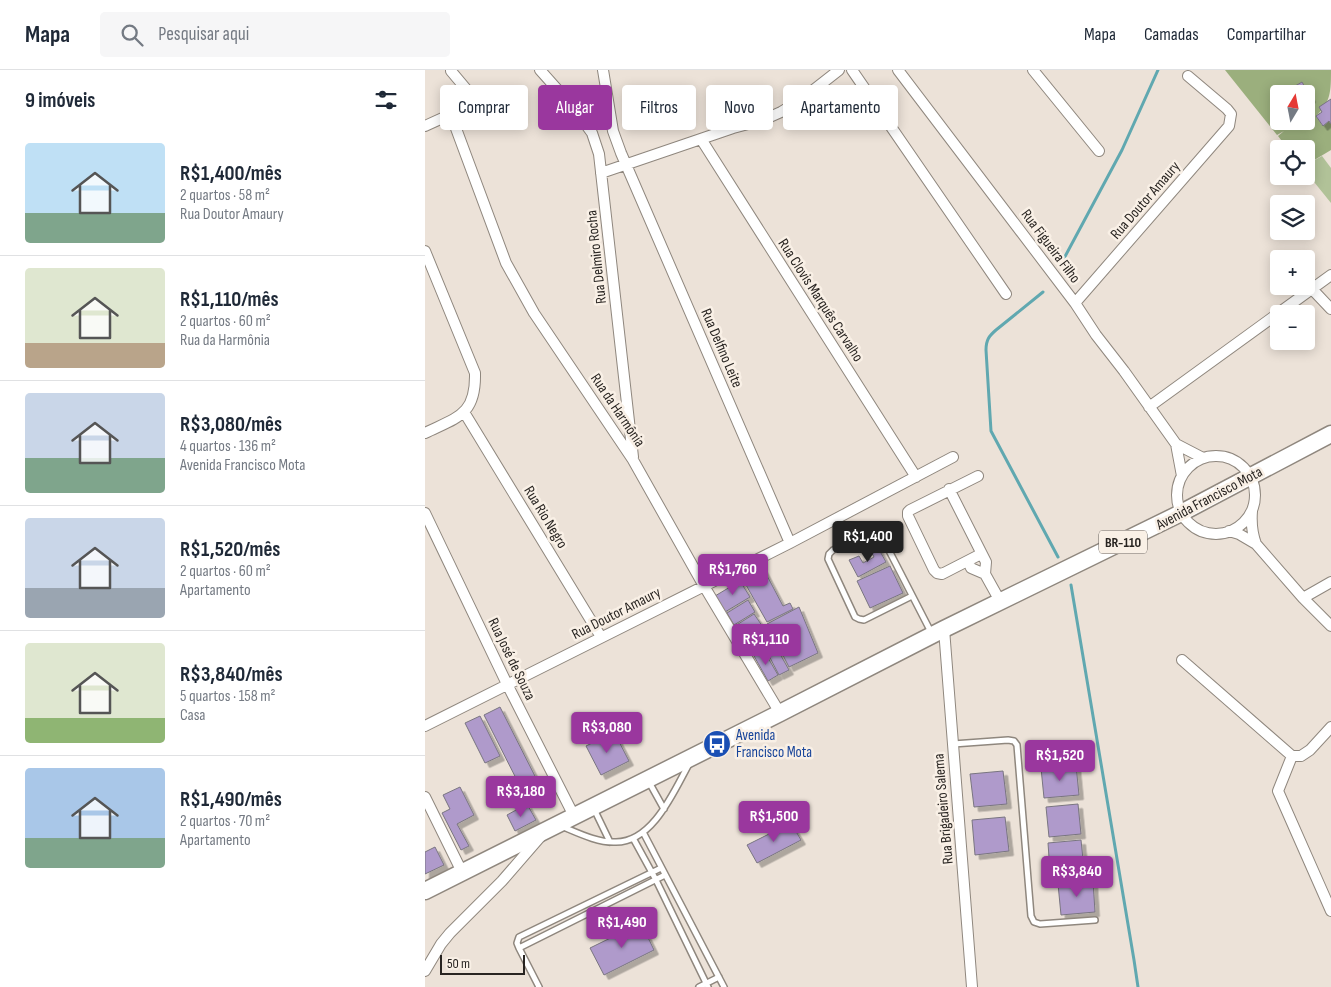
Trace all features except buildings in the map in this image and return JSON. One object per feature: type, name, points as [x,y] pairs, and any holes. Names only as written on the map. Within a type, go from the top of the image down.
[{"type":"main road","name":"Avenida Francisco Mota","points":[[425,891],[1000,601],[1181,513],[1331,434]]},
{"type":"street","name":"Rua Delmiro Rocha","points":[[540,70],[573,107],[592,133],[599,154],[633,460]]},
{"type":"street","name":"Rua Delfino Leite","points":[[603,70],[613,131],[626,165],[790,543]]},
{"type":"street","points":[[601,173],[733,128],[763,120],[802,99],[839,70]]},
{"type":"street","points":[[852,70],[1006,294]]},
{"type":"street","name":"Rua Figueira Filho","points":[[898,70],[1075,303],[1096,335],[1176,444],[1182,476]]},
{"type":"street","points":[[1033,70],[1099,151]]},
{"type":"street","points":[[451,71],[463,85]]},
{"type":"street","name":"Rua Doutor Amaury","points":[[1075,303],[1229,126],[1231,114],[1227,109],[1188,76]]},
{"type":"street","points":[[425,126],[440,120]]},
{"type":"street","name":"Rua da Harmônia","points":[[457,130],[506,263],[534,313],[633,460],[704,586],[780,713]]},
{"type":"street","name":"Rua Clovis Marquês Carvalho","points":[[701,140],[916,477]]},
{"type":"street","points":[[425,251],[475,373],[473,394],[469,406],[462,415],[425,433]]},
{"type":"street","points":[[1315,287],[1331,275]]},
{"type":"street","points":[[1315,292],[1331,309]]},
{"type":"street","points":[[1149,407],[1304,295]]},
{"type":"street","name":"Rua Rio Negro","points":[[464,412],[601,637]]},
{"type":"street","name":"Rua Figueira Filho","points":[[1176,444],[1203,458]]},
{"type":"street","name":"Rua Doutor Amaury","points":[[425,726],[790,543],[953,457]]},
{"type":"street","points":[[1252,508],[1247,518],[1239,526],[1229,531],[1207,532],[1192,525],[1181,513],[1178,504],[1178,484],[1187,468],[1203,458],[1225,457],[1235,461],[1250,476],[1254,486],[1251,522],[1256,544]]},
{"type":"street","points":[[978,476],[910,510],[908,516],[937,573],[942,574],[981,554]]},
{"type":"street","points":[[949,489],[985,562],[985,574],[1000,601]]},
{"type":"street","name":"Rua José de Souza","points":[[425,513],[507,684],[574,816]]},
{"type":"street","points":[[1229,531],[1239,534],[1256,544],[1303,598],[1331,626]]},
{"type":"street","points":[[968,561],[971,568],[985,574]]},
{"type":"street","points":[[1303,598],[1331,582]]},
{"type":"street","name":"Rua Brigadeiro Salema","points":[[938,632],[953,744],[972,987]]},
{"type":"street","points":[[1182,660],[1292,756],[1301,756],[1310,750],[1331,727]]},
{"type":"street","points":[[1292,756],[1278,791],[1331,911]]},
{"type":"street","points":[[425,798],[463,872]]},
{"type":"street","name":"Avenida Francisco Mota","points":[[425,971],[450,933],[502,881],[552,826]]},
{"type":"lane","points":[[912,596],[864,620],[855,617],[828,559],[829,554],[833,550],[870,532],[876,532],[881,535],[912,596],[938,632]]},
{"type":"lane","points":[[953,744],[1014,741],[1017,745],[1031,916],[1034,922],[1040,924],[1095,920]]},
{"type":"lane","points":[[552,826],[610,842],[633,838],[654,822],[664,809],[693,757]]},
{"type":"lane","points":[[648,779],[664,809]]},
{"type":"lane","points":[[593,806],[610,842]]},
{"type":"lane","points":[[643,832],[724,987]]},
{"type":"lane","points":[[633,838],[656,880],[707,985]]},
{"type":"lane","points":[[539,987],[517,943],[519,937],[661,868]]},
{"type":"lane","points":[[519,948],[665,875]]},
{"type":"lane","points":[[613,892],[617,900]]},
{"type":"lane","points":[[699,987],[707,985],[719,977]]},
{"type":"green space","points":[[1225,70],[1331,70],[1329,96],[1325,106],[1316,116],[1322,125],[1329,121],[1331,124],[1331,150],[1315,160],[1315,140],[1281,140],[1278,136],[1284,131],[1277,135],[1273,130],[1315,130],[1315,85],[1304,85],[1302,82],[1297,85],[1270,85],[1270,126]]},
{"type":"green space","points":[[1322,156],[1331,168],[1331,203],[1315,183],[1315,160]]},
{"type":"waterway","points":[[1061,264],[1122,150],[1158,70]]},
{"type":"waterway","points":[[1043,292],[991,334],[987,341],[986,350],[991,431],[1058,557]]},
{"type":"waterway","points":[[1071,585],[1138,987]]},
{"type":"place","name":"Avenida Francisco Mota","points":[[717,744]]}]
